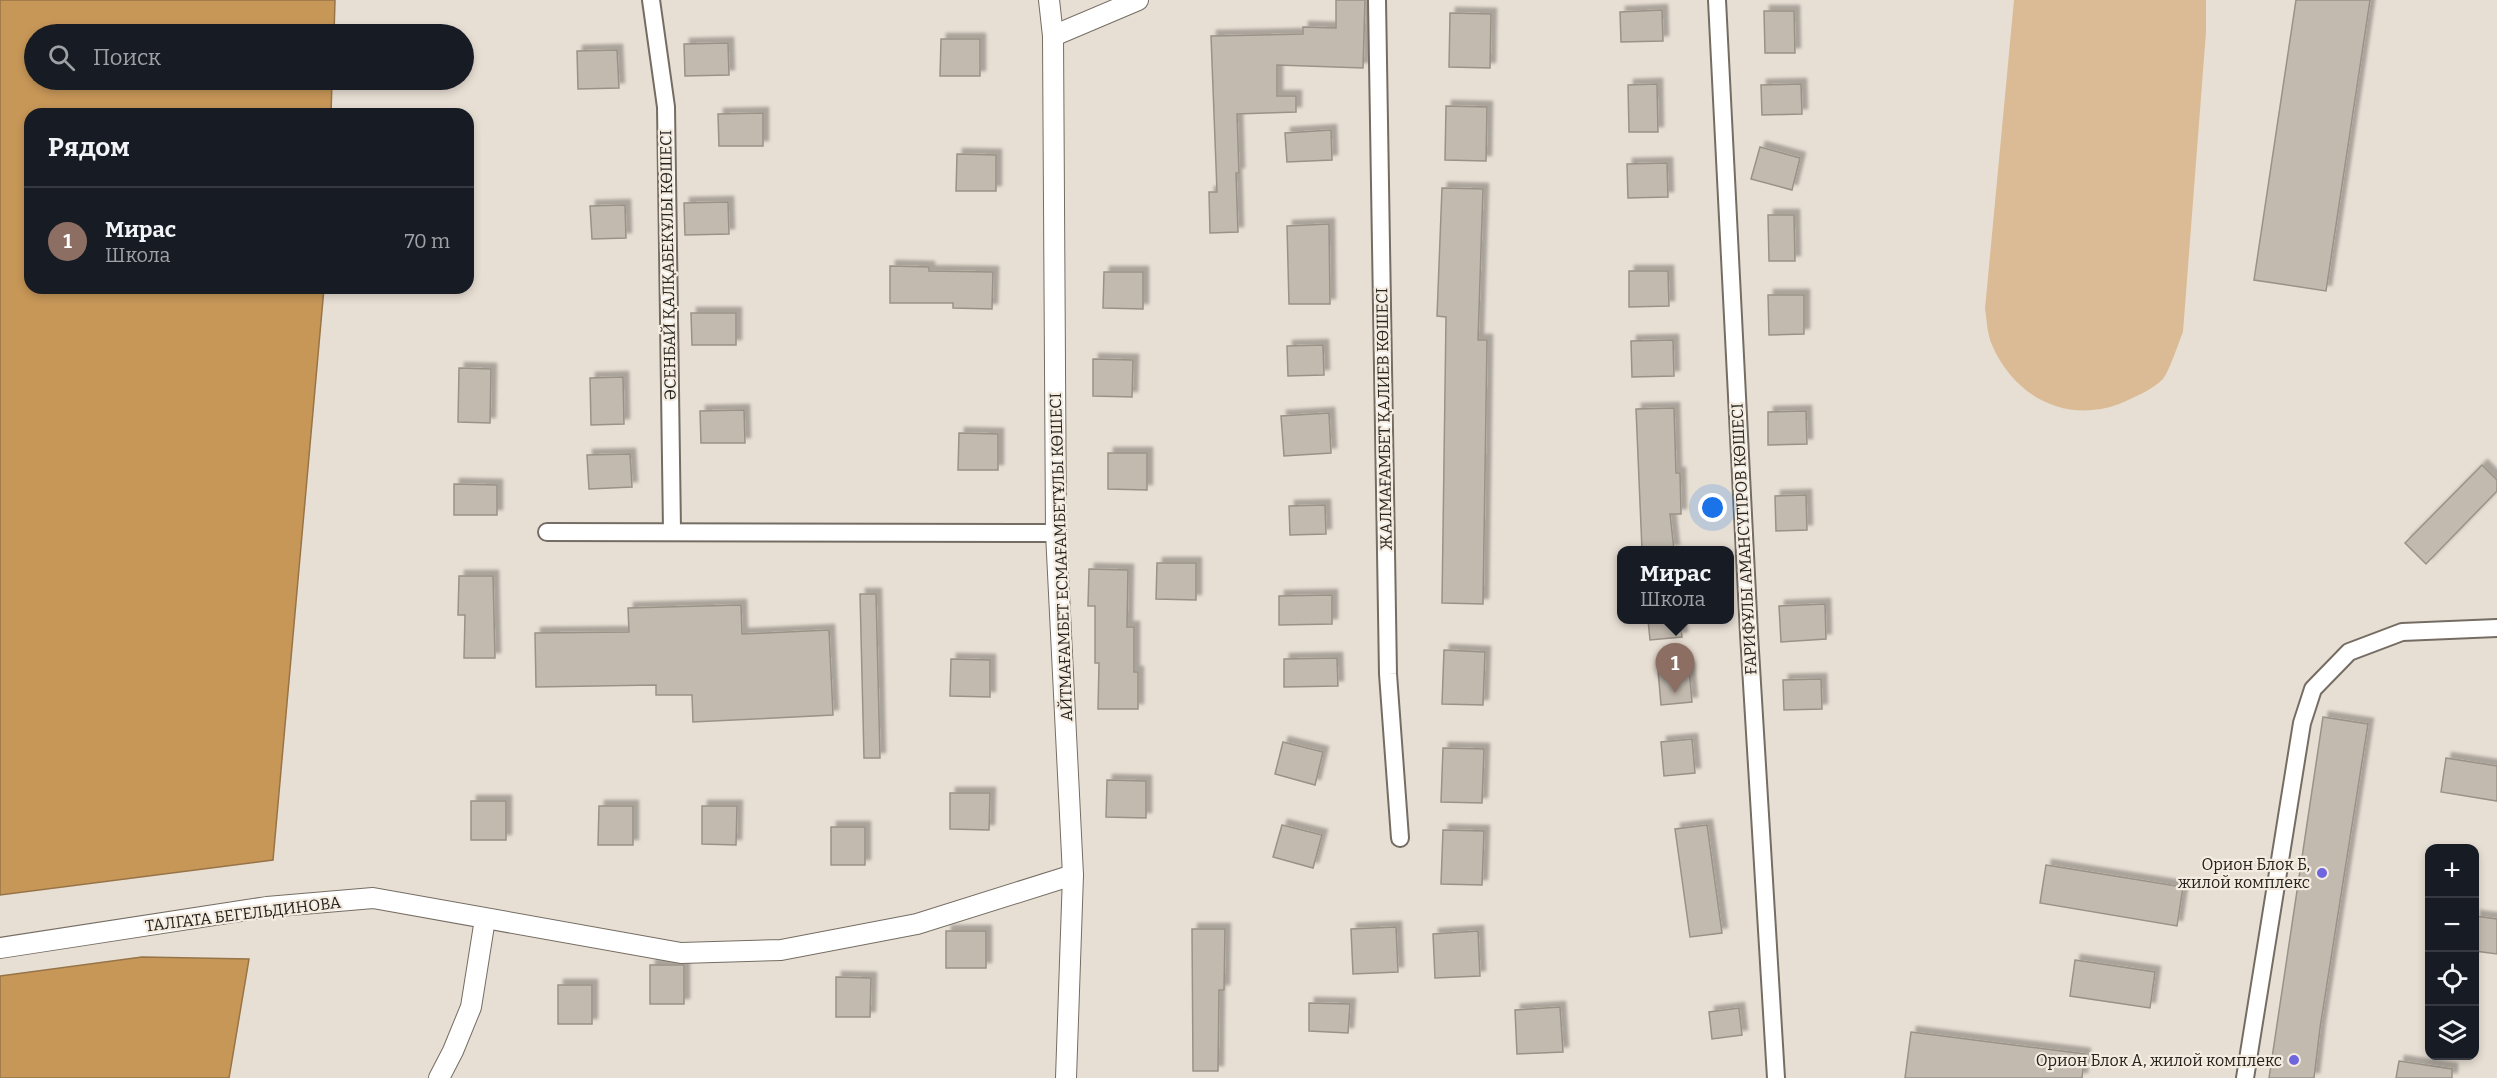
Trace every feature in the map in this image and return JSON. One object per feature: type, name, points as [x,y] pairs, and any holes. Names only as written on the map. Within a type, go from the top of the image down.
[{"type":"street","name":"ӘСЕНБАЙ ҚАЛҚАБЕКҰЛЫ КӨШЕСІ","points":[[651,0],[666,107],[672,531]]},
{"type":"street","name":"АЙТМАҒАМБЕТ ЕСМАҒАМБЕТҰЛЫ КӨШЕСІ","points":[[1049,0],[1053,36],[1056,533],[1073,875],[1066,1078]]},
{"type":"street","points":[[1053,36],[1138,0]]},
{"type":"street","name":"ЖАЛМАҒАМБЕТ ҚАЛИЕВ КӨШЕСІ","points":[[1377,0],[1388,674],[1400,838]]},
{"type":"street","name":"ҒАРИФҰЛЫ АМАНСҮГІРОВ КӨШЕСІ","points":[[1717,0],[1749,634],[1776,1078]]},
{"type":"street","points":[[547,532],[1056,533]]},
{"type":"street","points":[[2246,1078],[2302,723],[2313,689],[2349,652],[2402,632],[2497,628]]},
{"type":"street","name":"ТАЛГАТА БЕГЕЛЬДИНОВА","points":[[0,948],[267,908],[373,898],[681,953],[781,950],[917,924],[1073,875]]},
{"type":"street","points":[[439,1078],[471,1007],[485,919]]},
{"type":"shaded area","points":[[0,0],[335,0],[334,24],[24,24],[24,90],[332,90],[331,108],[24,108],[24,294],[323,294],[273,860],[0,895]]},
{"type":"shaded area","points":[[2014,0],[2206,0],[2206,32],[2183,332],[2163,379],[2153,387],[2119,404],[2099,409],[2061,408],[2028,391],[2014,379],[2002,363],[1988,332],[1985,309]]},
{"type":"shaded area","points":[[142,957],[249,959],[229,1078],[0,1078],[0,976]]},
{"type":"building","points":[[1336,0],[1365,0],[1363,68],[1277,65],[1277,96],[1296,96],[1296,112],[1237,114],[1238,232],[1210,233],[1209,192],[1217,192],[1211,36],[1303,34],[1303,27],[1336,28]]},
{"type":"building","points":[[2296,0],[2370,0],[2326,291],[2254,280]]},
{"type":"building","points":[[1662,10],[1663,41],[1621,42],[1620,12]]},
{"type":"building","points":[[1764,11],[1794,11],[1795,53],[1765,53]]},
{"type":"building","points":[[1450,13],[1491,14],[1490,68],[1449,67]]},
{"type":"building","points":[[941,39],[980,39],[980,76],[940,76]]},
{"type":"building","points":[[728,43],[729,75],[685,76],[684,44]]},
{"type":"building","points":[[617,50],[619,88],[578,89],[577,51]]},
{"type":"building","points":[[1657,84],[1658,132],[1629,132],[1628,85]]},
{"type":"building","points":[[1801,84],[1802,114],[1762,115],[1761,85]]},
{"type":"building","points":[[1446,106],[1487,107],[1486,161],[1445,160]]},
{"type":"building","points":[[763,113],[763,146],[719,146],[718,114]]},
{"type":"building","points":[[1331,130],[1332,160],[1287,162],[1285,133]]},
{"type":"building","points":[[1760,147],[1800,158],[1792,190],[1751,179]]},
{"type":"building","points":[[957,154],[996,155],[996,191],[956,191]]},
{"type":"building","points":[[1667,163],[1668,197],[1628,198],[1627,164]]},
{"type":"building","points":[[1442,188],[1483,189],[1478,340],[1487,340],[1483,604],[1442,603],[1446,317],[1437,316]]},
{"type":"building","points":[[728,202],[729,234],[685,235],[684,203]]},
{"type":"building","points":[[625,205],[626,238],[592,239],[590,206]]},
{"type":"building","points":[[1768,215],[1794,215],[1795,261],[1769,261]]},
{"type":"building","points":[[1329,224],[1330,304],[1289,304],[1287,226]]},
{"type":"building","points":[[890,266],[929,267],[929,271],[993,272],[992,309],[953,308],[953,303],[890,303]]},
{"type":"building","points":[[1629,271],[1668,271],[1669,306],[1629,307]]},
{"type":"building","points":[[1104,272],[1143,272],[1143,309],[1103,308]]},
{"type":"building","points":[[1768,295],[1804,295],[1804,334],[1769,335]]},
{"type":"building","points":[[691,313],[736,313],[736,345],[692,345]]},
{"type":"building","points":[[1673,340],[1674,376],[1632,377],[1631,341]]},
{"type":"building","points":[[1323,345],[1324,375],[1288,376],[1287,346]]},
{"type":"building","points":[[1093,359],[1133,360],[1132,397],[1093,396]]},
{"type":"building","points":[[459,368],[491,369],[490,423],[458,422]]},
{"type":"building","points":[[623,377],[624,424],[591,425],[590,378]]},
{"type":"building","points":[[1674,408],[1676,473],[1680,473],[1681,514],[1670,514],[1674,546],[1642,546],[1636,409]]},
{"type":"building","points":[[744,410],[745,443],[701,443],[700,411]]},
{"type":"building","points":[[1806,411],[1807,444],[1768,445],[1768,412]]},
{"type":"building","points":[[1329,413],[1331,453],[1284,456],[1281,416]]},
{"type":"building","points":[[959,433],[998,434],[998,470],[958,470]]},
{"type":"building","points":[[1108,453],[1147,453],[1147,490],[1108,489]]},
{"type":"building","points":[[630,454],[632,487],[589,489],[587,455]]},
{"type":"building","points":[[2482,465],[2497,480],[2497,491],[2426,564],[2405,543]]},
{"type":"building","points":[[454,484],[497,485],[497,515],[454,515]]},
{"type":"building","points":[[1806,495],[1807,530],[1776,531],[1775,496]]},
{"type":"building","points":[[1325,505],[1326,534],[1290,535],[1289,506]]},
{"type":"building","points":[[1157,563],[1196,563],[1196,600],[1156,599]]},
{"type":"building","points":[[1089,569],[1128,570],[1127,627],[1134,627],[1134,672],[1138,672],[1138,709],[1098,709],[1099,663],[1095,663],[1095,606],[1088,606]]},
{"type":"building","points":[[459,576],[493,576],[495,658],[464,658],[465,615],[458,615]]},
{"type":"building","points":[[860,594],[876,594],[880,758],[864,758]]},
{"type":"building","points":[[1332,595],[1332,624],[1279,625],[1279,596]]},
{"type":"building","points":[[1825,604],[1826,639],[1781,642],[1779,606]]},
{"type":"building","points":[[741,605],[742,634],[829,630],[833,715],[693,722],[692,695],[656,695],[656,685],[536,687],[535,633],[629,632],[628,608]]},
{"type":"building","points":[[1648,624],[1680,624],[1682,637],[1650,640]]},
{"type":"building","points":[[1444,650],[1485,652],[1483,705],[1442,704]]},
{"type":"building","points":[[1337,658],[1338,686],[1284,687],[1284,659]]},
{"type":"building","points":[[951,659],[990,660],[990,697],[950,696]]},
{"type":"building","points":[[1689,668],[1692,702],[1661,705],[1658,670]]},
{"type":"building","points":[[1821,679],[1822,709],[1784,710],[1783,680]]},
{"type":"building","name":"Орион Блок Б, жилой комплекс","points":[[2323,717],[2368,724],[2314,1078],[2269,1078]]},
{"type":"building","points":[[1692,739],[1695,773],[1664,776],[1661,742]]},
{"type":"building","points":[[1283,742],[1323,752],[1315,785],[1275,774]]},
{"type":"building","points":[[1443,748],[1484,749],[1482,803],[1441,802]]},
{"type":"building","points":[[2446,758],[2497,766],[2497,801],[2441,792]]},
{"type":"building","points":[[1107,780],[1146,781],[1146,818],[1106,817]]},
{"type":"building","points":[[950,793],[990,793],[989,830],[950,829]]},
{"type":"building","points":[[471,801],[506,801],[506,840],[471,840]]},
{"type":"building","points":[[599,806],[633,806],[633,845],[598,845]]},
{"type":"building","points":[[702,806],[737,806],[736,845],[702,844]]},
{"type":"building","points":[[1282,825],[1322,835],[1313,868],[1273,857]]},
{"type":"building","points":[[1707,825],[1722,933],[1690,937],[1675,829]]},
{"type":"building","points":[[831,827],[865,827],[865,865],[831,865]]},
{"type":"building","points":[[1443,830],[1484,831],[1482,885],[1441,884]]},
{"type":"building","points":[[2046,865],[2183,887],[2177,926],[2040,903]]},
{"type":"building","points":[[2479,917],[2497,919],[2497,954],[2479,952]]},
{"type":"building","points":[[1396,927],[1398,972],[1353,974],[1351,929]]},
{"type":"building","points":[[1192,929],[1225,929],[1224,990],[1219,990],[1218,1071],[1193,1071]]},
{"type":"building","points":[[946,931],[986,931],[986,968],[946,968]]},
{"type":"building","points":[[1478,931],[1480,976],[1435,978],[1433,934]]},
{"type":"building","points":[[2075,960],[2155,972],[2150,1008],[2070,996]]},
{"type":"building","points":[[650,965],[684,965],[684,1004],[650,1004]]},
{"type":"building","points":[[836,977],[871,978],[870,1017],[836,1017]]},
{"type":"building","points":[[558,985],[592,985],[592,1024],[558,1024]]},
{"type":"building","points":[[1309,1003],[1350,1004],[1348,1033],[1309,1031]]},
{"type":"building","points":[[1560,1007],[1563,1052],[1517,1054],[1515,1010]]},
{"type":"building","points":[[1739,1008],[1742,1035],[1712,1039],[1709,1012]]},
{"type":"building","points":[[1911,1032],[2085,1054],[2082,1078],[1905,1078]]},
{"type":"building","points":[[2399,1061],[2452,1069],[2452,1078],[2396,1078]]},
{"type":"place","name":"Мирас","points":[[1675,693]]},
{"type":"place","name":"Орион Блок Б, жилой комплекс","points":[[2322,873]]},
{"type":"place","name":"Орион Блок А, жилой комплекс","points":[[2294,1060]]}]
